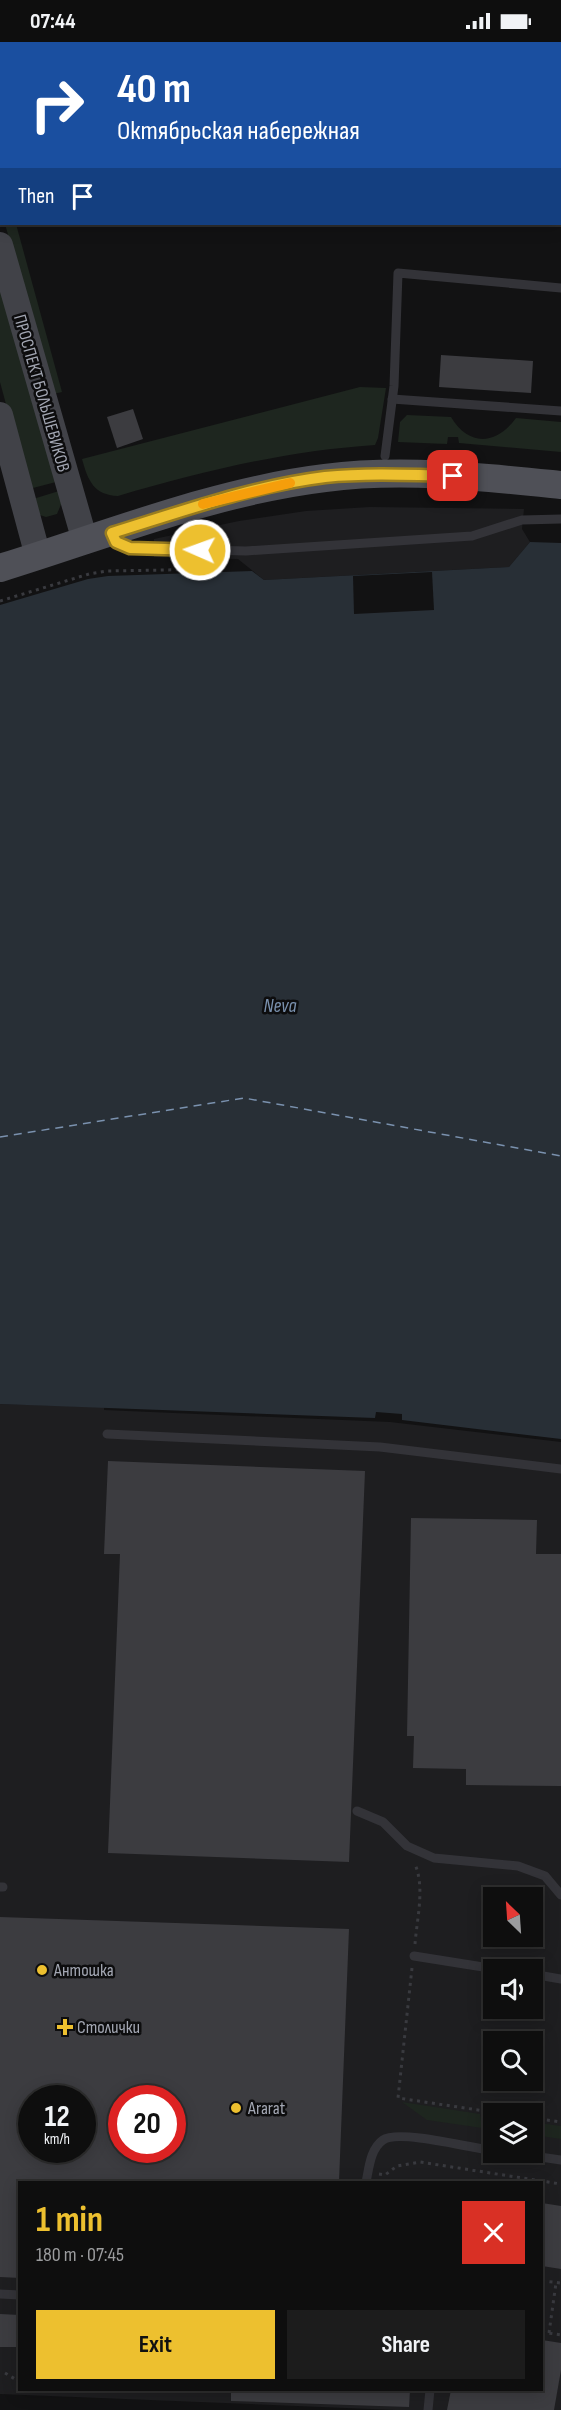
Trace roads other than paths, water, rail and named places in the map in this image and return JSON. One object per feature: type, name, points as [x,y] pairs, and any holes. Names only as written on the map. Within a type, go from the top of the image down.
[{"type":"main road","name":"ПРОСПЕКТ БОЛЬШЕВИКОВ","points":[[0,245],[82,533]]},
{"type":"main road","points":[[0,415],[36,548]]},
{"type":"main road","points":[[0,568],[36,548],[82,533],[203,486],[273,468],[323,460],[385,456],[447,457],[561,467]]},
{"type":"main road","points":[[82,533],[112,533],[247,491],[326,477],[386,474],[476,476],[561,485]]},
{"type":"main road","points":[[0,549],[36,548]]},
{"type":"lane","points":[[142,42],[152,42]]},
{"type":"lane","points":[[385,456],[392,399],[398,273],[561,288]]},
{"type":"lane","points":[[392,399],[561,411]]},
{"type":"lane","points":[[112,533],[116,542],[130,548],[246,551],[472,536],[522,520],[561,519]]},
{"type":"lane","points":[[107,1434],[380,1447],[561,1469]]},
{"type":"lane","points":[[357,1811],[382,1822],[407,1846],[434,1858],[518,1866],[545,1876],[561,1895]]},
{"type":"lane","points":[[414,1956],[483,1967]]},
{"type":"lane","points":[[543,1976],[561,1979]]},
{"type":"lane","points":[[366,2181],[373,2152],[384,2139],[403,2135],[483,2149]]},
{"type":"lane","points":[[543,2157],[561,2160]]},
{"type":"lane","points":[[0,2294],[18,2295]]},
{"type":"lane","points":[[428,2410],[430,2391]]},
{"type":"water","name":"Neva","points":[[530,542],[561,543],[561,1439],[402,1420],[402,1414],[376,1412],[375,1418],[0,1404],[0,605],[88,579],[108,576],[252,571],[264,580],[509,567]]},
{"type":"place","name":"Антошка","points":[[42,1970]]},
{"type":"place","name":"Столички","points":[[65,2027]]},
{"type":"place","name":"Ararat","points":[[236,2108]]}]
